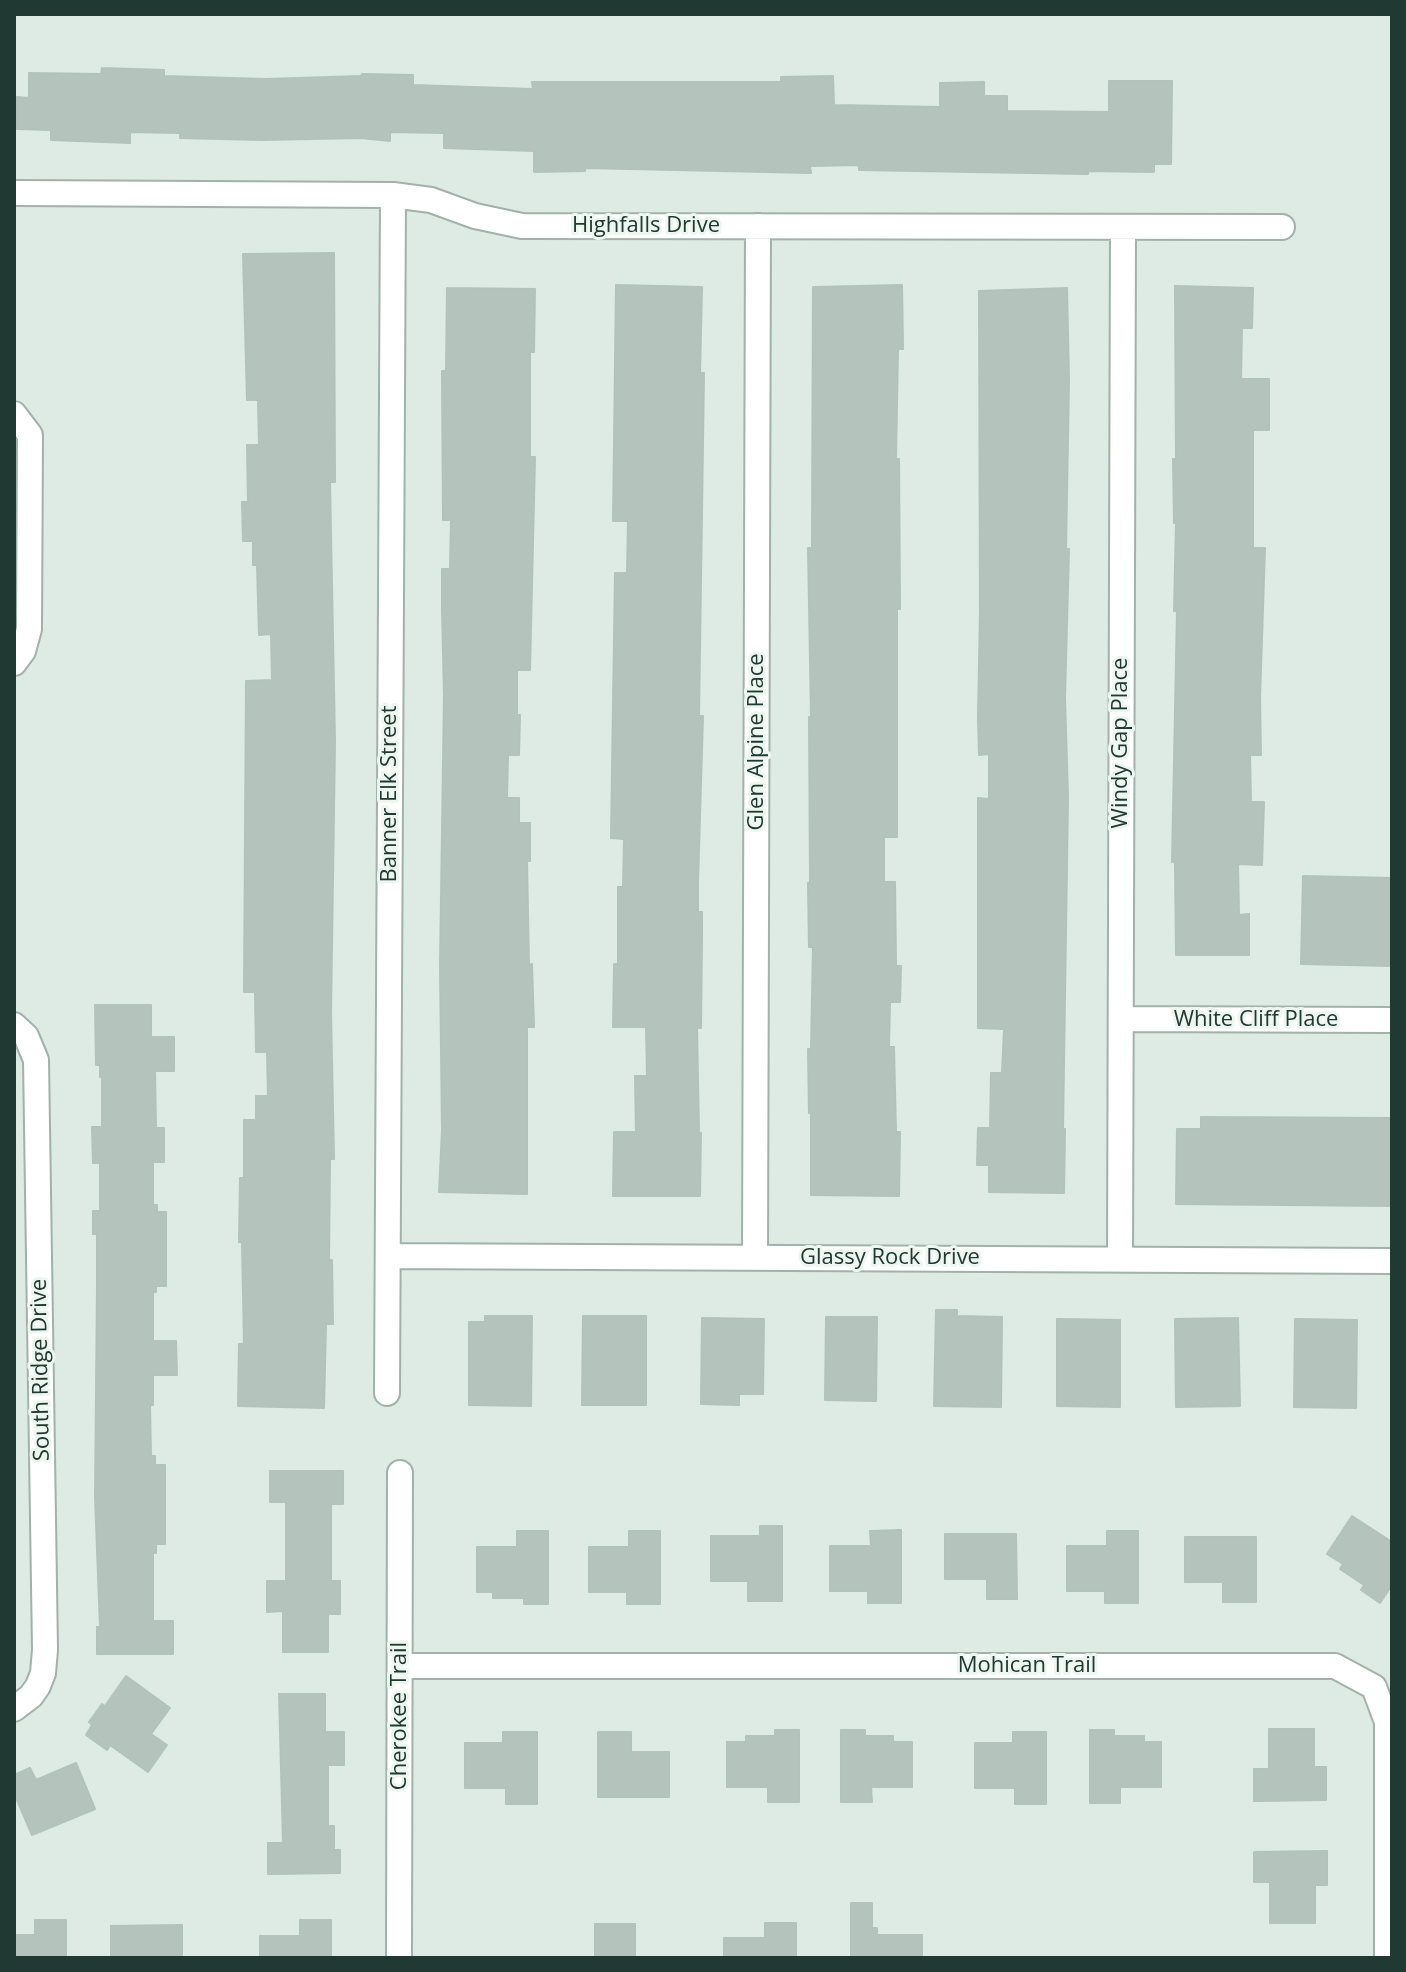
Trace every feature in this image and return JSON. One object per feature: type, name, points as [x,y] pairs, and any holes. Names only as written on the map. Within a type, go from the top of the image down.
[{"type":"street","name":"Highfalls Drive","points":[[14,193],[393,195],[431,200],[475,216],[522,226],[1282,227]]},
{"type":"street","name":"Banner Elk Street","points":[[387,1393],[393,195]]},
{"type":"street","name":"Glen Alpine Place","points":[[755,1258],[758,226]]},
{"type":"street","name":"Windy Gap Place","points":[[1120,1259],[1123,227]]},
{"type":"street","points":[[14,414],[30,435],[29,629],[23,651],[14,663]]},
{"type":"street","name":"White Cliff Place","points":[[1121,1019],[1392,1020]]},
{"type":"street","name":"South Ridge Drive","points":[[14,1025],[26,1036],[36,1060],[45,1650],[43,1673],[38,1686],[23,1704],[14,1709]]},
{"type":"street","name":"Glassy Rock Drive","points":[[388,1256],[1392,1261]]},
{"type":"street","name":"Cherokee Trail","points":[[399,1958],[400,1473]]},
{"type":"street","name":"Mohican Trail","points":[[400,1666],[1335,1666],[1374,1687],[1387,1722],[1387,1958]]},
{"type":"building","points":[[102,68],[164,70],[164,76],[266,79],[413,75],[413,85],[533,89],[532,82],[781,82],[781,77],[833,76],[834,105],[940,107],[940,83],[984,82],[984,96],[1007,96],[1007,111],[1109,112],[1109,81],[1172,81],[1171,164],[1154,164],[1154,172],[1088,171],[1088,174],[859,170],[859,165],[810,166],[811,173],[585,168],[585,171],[534,172],[534,151],[444,148],[444,133],[390,132],[390,141],[361,138],[180,138],[180,133],[130,132],[130,143],[51,140],[51,130],[17,129],[17,97],[29,98],[29,73],[101,74]]},
{"type":"building","points":[[334,253],[335,482],[330,482],[335,742],[331,1012],[334,1159],[330,1159],[329,1260],[332,1260],[333,1324],[326,1324],[324,1408],[238,1406],[239,1344],[244,1344],[242,1242],[239,1242],[244,1120],[256,1120],[256,1096],[268,1096],[267,1052],[256,1052],[255,992],[244,992],[246,681],[272,680],[271,634],[259,635],[257,565],[253,565],[253,541],[243,541],[242,502],[248,502],[247,445],[259,445],[258,400],[247,400],[243,254]]},
{"type":"building","points":[[616,285],[702,287],[700,373],[704,373],[699,716],[703,716],[698,912],[702,912],[702,934],[701,1028],[697,1028],[700,1196],[613,1196],[614,1132],[636,1132],[635,1076],[647,1076],[646,1027],[613,1027],[614,964],[618,964],[618,887],[623,887],[624,839],[611,838],[615,573],[627,573],[628,521],[613,521]]},
{"type":"building","points":[[902,285],[903,349],[898,349],[896,459],[899,459],[900,609],[897,609],[897,837],[884,837],[884,882],[895,882],[896,966],[901,966],[900,1002],[890,1002],[889,1047],[894,1047],[896,1132],[900,1132],[899,1196],[811,1195],[808,1049],[811,1049],[813,947],[809,947],[808,883],[811,717],[808,548],[812,548],[813,287]]},
{"type":"building","points":[[1175,286],[1253,288],[1252,328],[1242,328],[1241,379],[1269,379],[1269,430],[1253,430],[1253,548],[1265,548],[1261,755],[1250,755],[1251,802],[1264,802],[1262,865],[1238,864],[1239,915],[1249,914],[1249,955],[1176,955],[1175,862],[1172,862],[1177,611],[1174,611],[1176,523],[1173,459],[1176,459]]},
{"type":"building","points":[[447,288],[535,289],[534,352],[530,352],[530,457],[535,457],[530,670],[517,670],[519,755],[508,755],[507,798],[519,798],[519,823],[530,823],[530,861],[527,861],[529,965],[532,964],[534,1027],[527,1027],[527,1194],[439,1192],[442,1130],[442,569],[450,569],[451,520],[443,520],[442,371],[446,371]]},
{"type":"building","points":[[1067,288],[1066,549],[1069,549],[1065,698],[1068,797],[1064,1193],[989,1192],[989,1165],[977,1165],[978,1128],[990,1128],[991,1073],[1002,1073],[1004,1029],[978,1028],[978,798],[989,799],[989,754],[979,755],[978,717],[979,291]]},
{"type":"building","points":[[1303,876],[1392,878],[1392,966],[1301,964]]},
{"type":"building","points":[[95,1005],[151,1005],[151,1037],[174,1037],[174,1071],[155,1071],[156,1128],[164,1128],[164,1162],[153,1162],[153,1205],[157,1205],[157,1212],[166,1212],[166,1286],[156,1286],[156,1292],[153,1292],[153,1341],[176,1341],[177,1375],[153,1375],[153,1405],[150,1405],[151,1456],[155,1456],[155,1465],[165,1465],[165,1544],[156,1544],[156,1553],[153,1553],[153,1621],[173,1621],[173,1654],[97,1654],[97,1627],[100,1627],[95,1497],[97,1234],[93,1234],[93,1211],[100,1211],[100,1163],[93,1163],[92,1127],[102,1127],[102,1077],[100,1065],[96,1065]]},
{"type":"building","points":[[1201,1117],[1392,1118],[1392,1206],[1176,1204],[1177,1129],[1201,1129]]},
{"type":"building","points":[[936,1310],[957,1310],[957,1316],[1002,1317],[1001,1407],[934,1406]]},
{"type":"building","points":[[485,1316],[532,1316],[531,1406],[469,1405],[469,1322],[485,1322]]},
{"type":"building","points":[[583,1316],[646,1316],[646,1405],[582,1405]]},
{"type":"building","points":[[826,1317],[877,1317],[876,1401],[825,1400]]},
{"type":"building","points":[[702,1318],[764,1319],[763,1394],[739,1394],[739,1405],[701,1404]]},
{"type":"building","points":[[1238,1318],[1240,1406],[1176,1407],[1175,1319]]},
{"type":"building","points":[[1057,1319],[1120,1320],[1120,1407],[1057,1406]]},
{"type":"building","points":[[1295,1319],[1357,1320],[1356,1408],[1294,1407]]},
{"type":"building","points":[[270,1471],[343,1471],[343,1504],[331,1504],[331,1581],[340,1581],[340,1614],[328,1614],[328,1652],[283,1652],[283,1611],[267,1612],[267,1581],[286,1581],[286,1502],[270,1502]]},
{"type":"building","points":[[1352,1516],[1392,1542],[1392,1585],[1380,1603],[1361,1590],[1364,1585],[1340,1569],[1343,1564],[1327,1554]]},
{"type":"building","points":[[760,1526],[782,1526],[782,1601],[748,1601],[748,1581],[711,1581],[711,1536],[760,1536]]},
{"type":"building","points":[[901,1530],[901,1603],[868,1603],[868,1591],[830,1591],[830,1546],[871,1546],[870,1531]]},
{"type":"building","points":[[517,1531],[548,1531],[548,1604],[524,1604],[524,1598],[493,1598],[493,1592],[477,1592],[477,1547],[517,1547]]},
{"type":"building","points":[[629,1531],[660,1531],[660,1604],[627,1604],[627,1592],[589,1592],[589,1547],[629,1547]]},
{"type":"building","points":[[1107,1531],[1138,1531],[1138,1603],[1105,1603],[1105,1591],[1067,1591],[1067,1546],[1107,1546]]},
{"type":"building","points":[[945,1534],[1016,1534],[1017,1599],[987,1599],[987,1579],[945,1579]]},
{"type":"building","points":[[1185,1537],[1256,1537],[1256,1602],[1223,1602],[1223,1582],[1185,1582]]},
{"type":"building","points":[[126,1676],[170,1708],[151,1734],[167,1745],[148,1772],[110,1745],[107,1750],[86,1735],[92,1725],[89,1722],[102,1704],[105,1706]]},
{"type":"building","points":[[279,1694],[325,1694],[325,1732],[344,1732],[344,1765],[328,1765],[328,1826],[334,1826],[334,1850],[340,1850],[340,1873],[268,1874],[268,1843],[283,1843]]},
{"type":"building","points":[[1269,1729],[1314,1729],[1314,1767],[1326,1767],[1326,1800],[1254,1801],[1254,1769],[1269,1769]]},
{"type":"building","points":[[775,1730],[799,1730],[799,1802],[768,1802],[768,1787],[727,1787],[727,1742],[746,1742],[746,1736],[775,1736]]},
{"type":"building","points":[[841,1730],[865,1730],[865,1736],[893,1736],[893,1742],[912,1742],[912,1787],[871,1787],[872,1802],[841,1802]]},
{"type":"building","points":[[1090,1730],[1114,1730],[1114,1736],[1144,1736],[1144,1742],[1161,1742],[1161,1787],[1120,1787],[1120,1803],[1090,1803]]},
{"type":"building","points":[[503,1732],[537,1732],[537,1804],[506,1804],[506,1788],[465,1788],[465,1743],[503,1743]]},
{"type":"building","points":[[598,1732],[631,1732],[631,1752],[669,1752],[669,1797],[598,1797]]},
{"type":"building","points":[[1013,1732],[1046,1732],[1046,1804],[1015,1804],[1015,1788],[975,1788],[975,1743],[1013,1743]]},
{"type":"building","points":[[76,1763],[95,1809],[32,1835],[14,1793],[14,1775],[30,1768],[36,1780]]},
{"type":"building","points":[[1327,1851],[1327,1885],[1315,1885],[1315,1923],[1270,1923],[1270,1882],[1254,1882],[1254,1852]]},
{"type":"building","points":[[851,1903],[872,1903],[872,1928],[877,1928],[877,1935],[922,1935],[922,1958],[851,1958]]},
{"type":"building","points":[[35,1920],[66,1920],[66,1958],[14,1958],[14,1935],[35,1935]]},
{"type":"building","points":[[300,1920],[331,1920],[331,1958],[260,1958],[260,1936],[300,1936]]},
{"type":"building","points":[[765,1923],[796,1923],[796,1958],[724,1958],[724,1938],[765,1938]]},
{"type":"building","points":[[595,1924],[635,1924],[635,1958],[595,1958]]},
{"type":"building","points":[[182,1925],[182,1958],[111,1958],[111,1926]]}]
